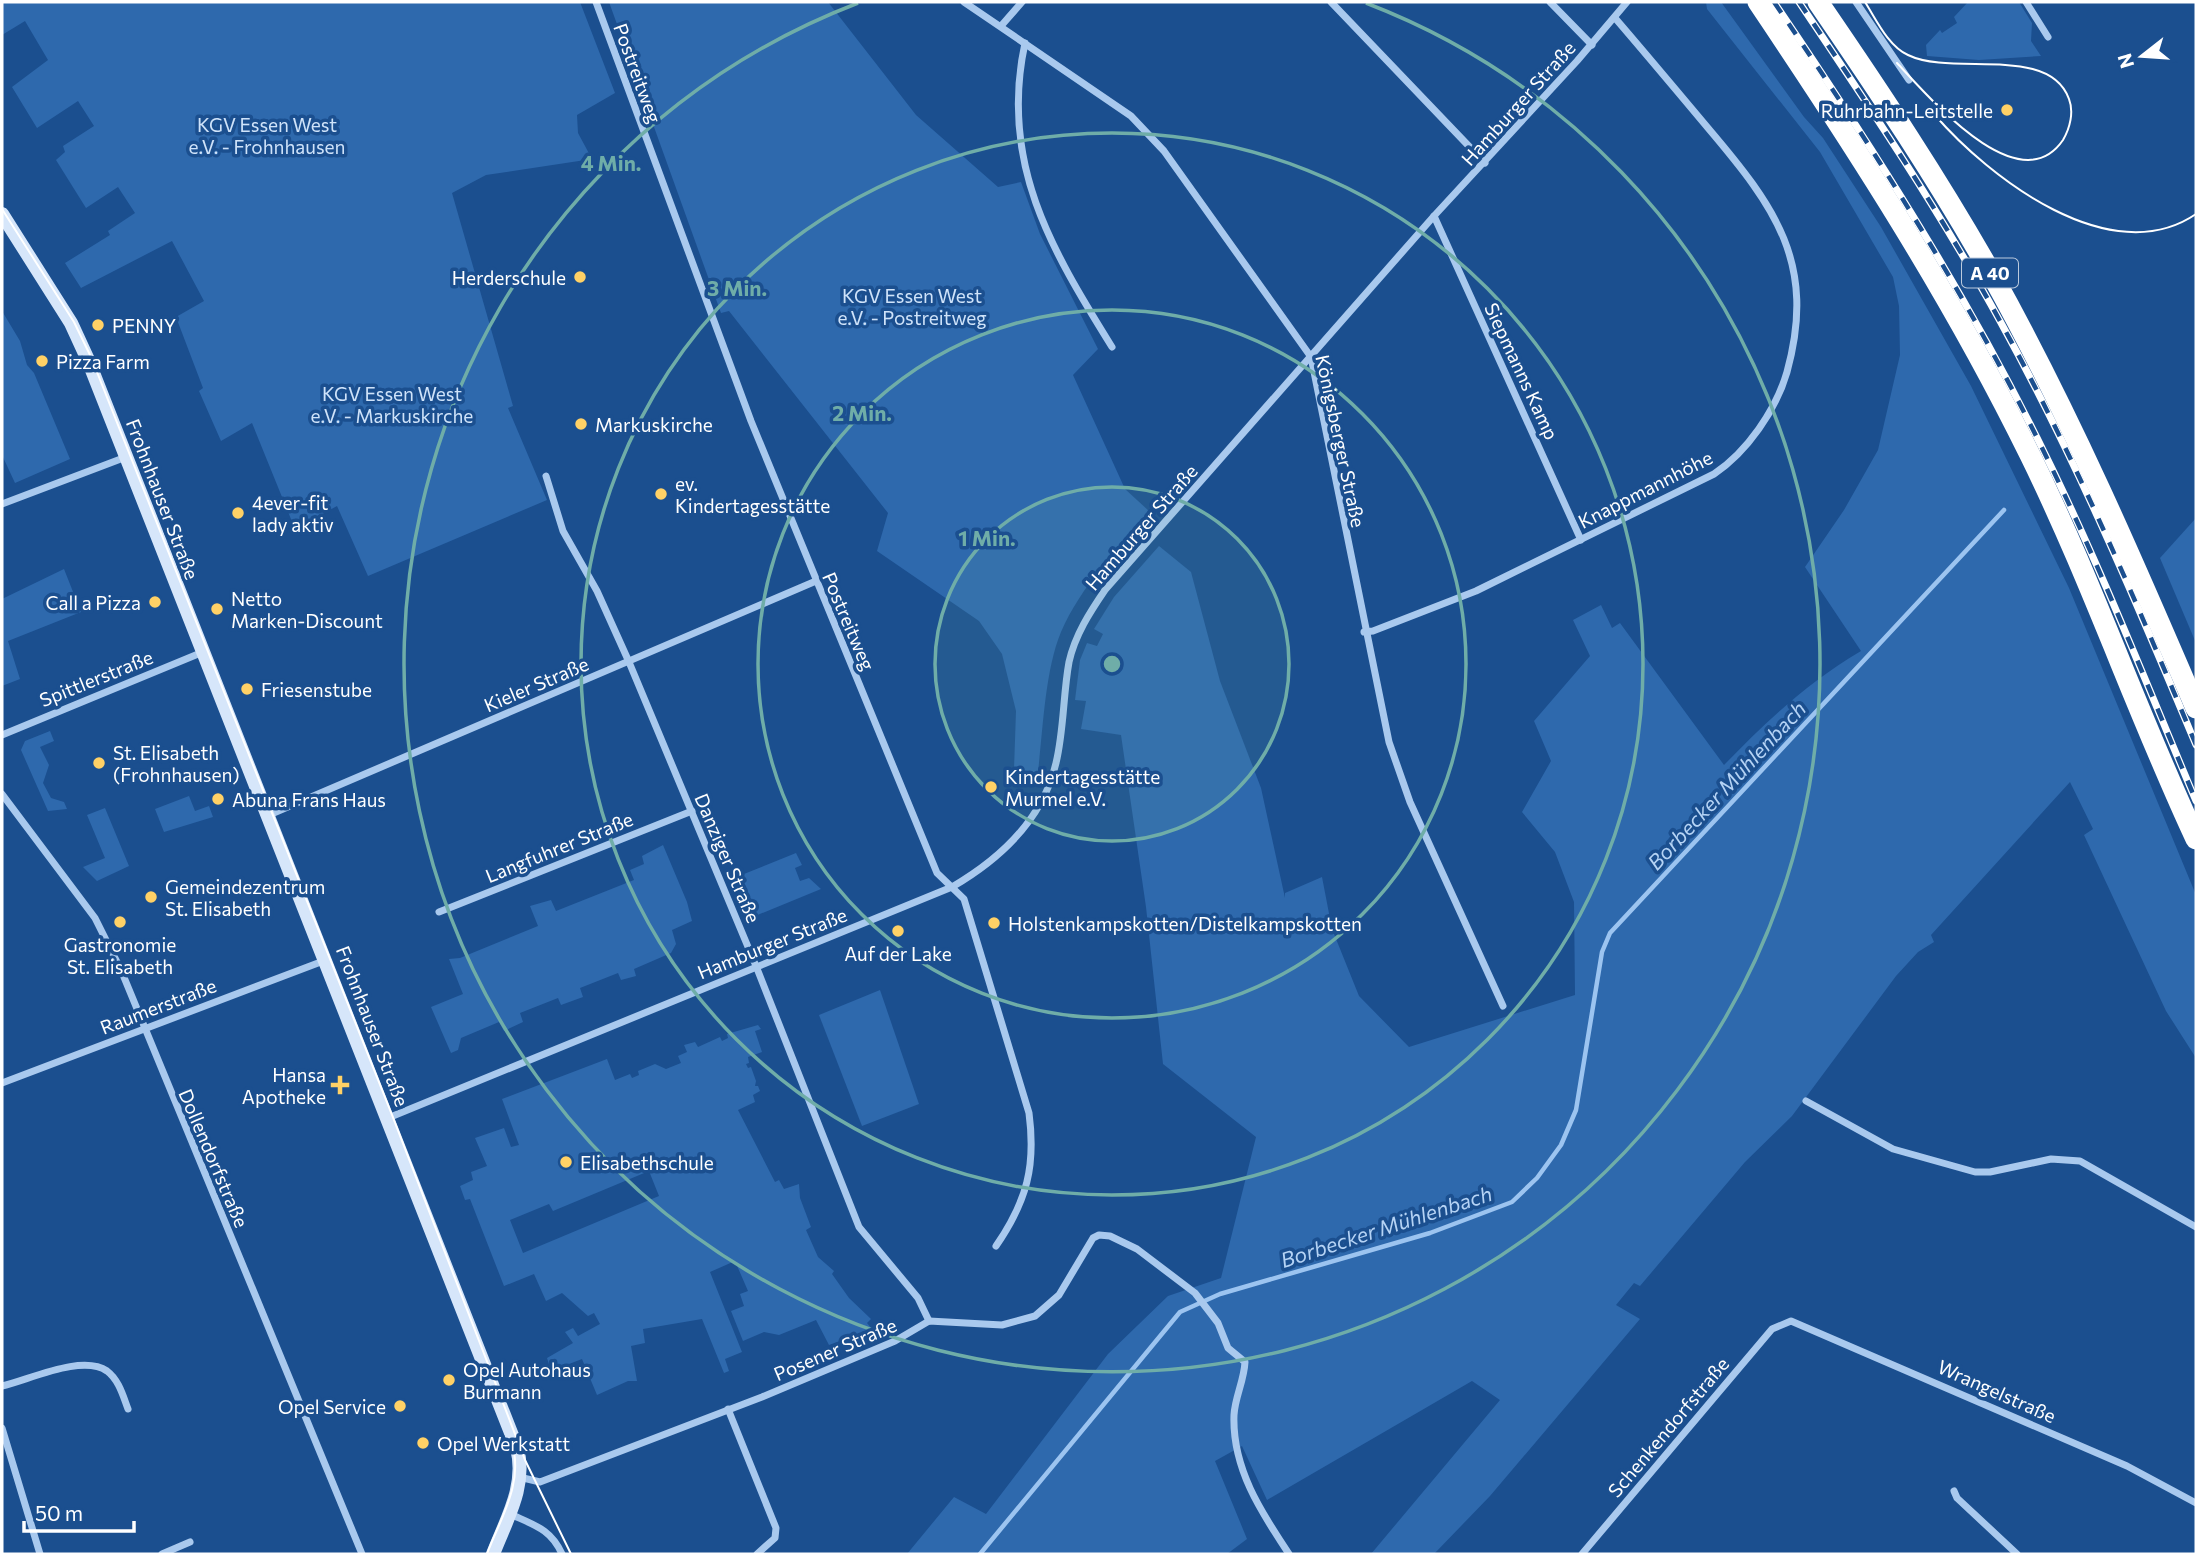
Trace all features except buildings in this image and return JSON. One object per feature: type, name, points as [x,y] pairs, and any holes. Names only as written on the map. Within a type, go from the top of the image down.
[{"type":"highway","name":"A 40","points":[[1758,2],[1898,215],[1993,382],[2080,562],[2196,839]]},
{"type":"highway","name":"A 40","points":[[1818,2],[1934,180],[2013,314],[2106,500],[2196,708]]},
{"type":"main road","name":"Frohnhauser Straße","points":[[4,222],[71,323],[327,960],[517,1448],[519,1477],[510,1513],[493,1554]]},
{"type":"street","name":"Postreitweg","points":[[596,2],[751,421],[816,582],[937,873],[964,899],[1029,1113],[1033,1146],[1021,1205],[996,1246]]},
{"type":"street","name":"Königsberger Straße","points":[[964,2],[1131,116],[1164,151],[1311,357],[1364,632],[1383,719],[1399,775],[1503,1006]]},
{"type":"street","points":[[1001,26],[1022,2]]},
{"type":"street","points":[[1331,2],[1485,163]]},
{"type":"street","points":[[1550,2],[1592,45]]},
{"type":"street","name":"Hamburger Straße","points":[[388,1118],[952,887],[995,859],[1023,831],[1047,790],[1056,763],[1070,660],[1086,618],[1112,581],[1434,216],[1592,45],[1628,2]]},
{"type":"street","points":[[1856,2],[1892,61],[1909,80]]},
{"type":"street","points":[[2026,2],[2048,37]]},
{"type":"street","name":"Knappmannhöhe","points":[[1364,632],[1453,602],[1699,482],[1729,464],[1774,404],[1784,382],[1796,330],[1795,283],[1787,243],[1780,225],[1745,172],[1615,18]]},
{"type":"street","points":[[1025,43],[1018,81],[1018,116],[1023,160],[1034,206],[1067,276],[1112,346]]},
{"type":"street","name":"Siepmanns Kamp","points":[[1434,216],[1581,540]]},
{"type":"street","points":[[2,504],[126,457]]},
{"type":"street","name":"Danziger Straße","points":[[546,476],[564,531],[597,591],[692,811],[859,1227],[918,1298],[929,1321]]},
{"type":"street","name":"Kieler Straße","points":[[269,815],[816,582]]},
{"type":"street","name":"Spittlerstraße","points":[[2,735],[203,652]]},
{"type":"street","name":"Dollendorfstraße","points":[[2,794],[95,918],[121,970],[362,1554]]},
{"type":"street","name":"Langfuhrer Straße","points":[[439,912],[692,811]]},
{"type":"street","name":"Raumerstraße","points":[[2,1083],[327,960]]},
{"type":"street","points":[[1806,1101],[1893,1149],[1975,1172],[1990,1172],[2051,1158],[2080,1161],[2196,1227]]},
{"type":"street","points":[[929,1321],[1002,1325],[1035,1317],[1059,1295],[1093,1238],[1099,1235],[1110,1236],[1137,1249],[1195,1293],[1208,1308],[1228,1348],[1245,1362],[1234,1412],[1234,1444],[1248,1485],[1289,1554]]},
{"type":"street","name":"Posener Straße","points":[[519,1477],[540,1482],[895,1341],[929,1321]]},
{"type":"street","name":"Wrangelstraße","points":[[1780,1323],[1791,1321],[1893,1363],[2127,1466],[2196,1503]]},
{"type":"street","name":"Schenkendorfstraße","points":[[1582,1554],[1733,1373],[1780,1323]]},
{"type":"street","points":[[2,1386],[66,1367],[96,1367],[107,1371],[116,1381],[128,1409]]},
{"type":"street","points":[[728,1409],[776,1528],[775,1538],[757,1554]]},
{"type":"street","points":[[2,1428],[40,1554]]},
{"type":"street","points":[[1954,1491],[1957,1498],[2017,1554]]},
{"type":"street","points":[[510,1513],[547,1530],[555,1537],[562,1554]]},
{"type":"street","points":[[162,1554],[190,1542]]},
{"type":"green space","points":[[2,2],[580,2],[615,93],[577,115],[578,133],[592,159],[486,175],[452,193],[513,406],[508,408],[547,500],[368,576],[337,506],[295,529],[252,423],[221,441],[199,391],[203,388],[176,317],[204,301],[172,241],[81,288],[65,263],[110,235],[108,231],[135,213],[118,187],[86,208],[56,160],[65,152],[63,146],[94,126],[78,101],[37,128],[12,87],[48,60],[25,21],[2,35]]},
{"type":"green space","name":"KGV Essen West e.V. - Postreitweg","points":[[609,2],[828,2],[916,115],[998,187],[1021,182],[1040,234],[1098,349],[1073,375],[1125,489],[1149,511],[1089,583],[1061,632],[1051,666],[1037,780],[1014,769],[1016,711],[1002,654],[979,621],[877,551],[888,513],[729,311],[721,313]]},
{"type":"green space","points":[[1706,2],[1721,2],[1804,117],[1823,138],[1881,227],[1971,386],[2069,588],[2196,895],[2196,1058],[2166,1011],[2084,835],[2093,829],[2070,782],[1931,935],[1934,942],[1918,952],[1896,976],[1792,1116],[1745,1162],[1640,1286],[1634,1283],[1616,1305],[1640,1319],[1490,1496],[1434,1554],[1371,1554],[1500,1400],[1472,1381],[1267,1500],[1242,1446],[1215,1461],[1247,1539],[1227,1554],[907,1554],[954,1497],[986,1514],[1108,1354],[1168,1296],[1221,1278],[1256,1137],[1163,1064],[1146,907],[1121,735],[1081,729],[1086,701],[1075,700],[1080,660],[1087,643],[1097,646],[1103,634],[1094,629],[1114,597],[1159,546],[1191,572],[1220,681],[1261,788],[1285,898],[1285,893],[1322,877],[1332,929],[1359,996],[1409,1047],[1575,995],[1574,902],[1555,852],[1522,812],[1551,761],[1534,721],[1590,656],[1573,620],[1601,605],[1612,628],[1620,623],[1724,765],[1789,703],[1861,651],[1805,567],[1844,510],[1878,450],[1900,355],[1899,306],[1893,277],[1820,152],[1707,9]]},
{"type":"green space","points":[[1968,2],[2019,2],[2032,23],[2031,41],[2041,56],[1979,60],[1927,56],[1926,45],[1940,30],[1942,33],[1957,23],[1954,17]]},
{"type":"green space","points":[[2,311],[20,341],[27,365],[34,373],[70,459],[15,483],[2,455]]},
{"type":"green space","points":[[2196,518],[2196,643],[2160,558]]},
{"type":"green space","points":[[64,569],[81,612],[8,641],[20,679],[2,686],[2,599]]},
{"type":"green space","points":[[50,731],[54,741],[40,747],[49,765],[43,783],[51,798],[64,802],[67,809],[48,811],[21,750],[25,741]]},
{"type":"green space","points":[[189,796],[195,811],[209,806],[213,817],[164,832],[155,809]]},
{"type":"green space","points":[[105,808],[129,866],[97,881],[83,867],[105,858],[87,815]]},
{"type":"green space","points":[[663,845],[687,902],[692,921],[672,930],[676,944],[671,953],[634,969],[636,976],[621,980],[618,973],[580,988],[583,997],[561,1005],[558,998],[520,1013],[523,1022],[504,1031],[499,1022],[461,1038],[458,1050],[451,1053],[431,1007],[463,994],[449,959],[460,958],[538,926],[530,906],[551,900],[556,911],[634,880],[630,870],[644,864],[642,856]]},
{"type":"green space","points":[[796,853],[802,865],[795,868],[800,881],[809,878],[821,889],[755,916],[739,876]]},
{"type":"green space","points":[[880,990],[919,1104],[862,1126],[819,1015]]},
{"type":"green space","points":[[758,1025],[761,1029],[755,1031],[762,1052],[748,1057],[749,1063],[746,1064],[748,1068],[751,1067],[755,1086],[758,1086],[760,1091],[753,1095],[755,1102],[738,1110],[775,1182],[779,1180],[784,1189],[799,1184],[800,1198],[811,1227],[806,1230],[818,1257],[834,1271],[832,1274],[849,1298],[871,1319],[867,1323],[872,1329],[829,1345],[816,1320],[779,1335],[764,1332],[743,1341],[731,1311],[744,1306],[740,1294],[748,1291],[735,1261],[710,1272],[742,1352],[725,1359],[729,1371],[724,1373],[702,1319],[643,1329],[645,1343],[631,1346],[637,1381],[628,1381],[597,1395],[582,1359],[551,1371],[547,1358],[573,1343],[565,1332],[573,1328],[578,1336],[600,1324],[594,1313],[588,1316],[562,1293],[546,1301],[534,1274],[504,1286],[470,1199],[465,1200],[460,1186],[473,1180],[471,1172],[487,1166],[475,1138],[504,1128],[511,1147],[519,1145],[502,1099],[607,1059],[615,1080],[630,1074],[632,1078],[639,1075],[638,1071],[655,1064],[666,1069],[681,1063],[678,1056],[687,1052],[684,1045],[695,1042],[698,1047],[720,1037],[722,1041],[728,1038],[727,1034]],"holes":[[[649,1171],[659,1196],[523,1253],[510,1220],[549,1204],[553,1211]]]},
{"type":"waterway","name":"Borbecker Mühlenbach","points":[[980,1554],[1180,1312],[1220,1294],[1430,1233],[1512,1202],[1537,1178],[1561,1145],[1576,1110],[1602,952],[1610,933],[2004,510]]},
{"type":"tram line","points":[[1865,2],[1889,39],[1908,55],[1927,61],[2021,67],[2042,72],[2058,82],[2069,99],[2071,115],[2068,130],[2063,140],[2045,156],[2023,160],[1999,152],[1975,138],[1952,119],[1897,63]]},
{"type":"tram line","points":[[1934,114],[1986,165],[2019,189],[2054,210],[2090,225],[2127,232],[2163,229],[2196,214]]},
{"type":"tram line","points":[[2,209],[74,322],[91,357],[392,1115],[525,1460],[571,1554]]},
{"type":"tram line","points":[[487,1554],[513,1487],[515,1458],[512,1444]]},
{"type":"railway","points":[[1774,2],[1918,224],[1985,338],[2086,541],[2196,801]]},
{"type":"railway","points":[[1799,2],[1928,199],[2000,321],[2054,424],[2104,530],[2196,745]]},
{"type":"place","name":"Ruhrbahn-Leitstelle","points":[[2007,110]]},
{"type":"place","name":"Herderschule","points":[[580,277]]},
{"type":"place","name":"PENNY","points":[[98,325]]},
{"type":"place","name":"Pizza Farm","points":[[42,361]]},
{"type":"place","name":"Markuskirche","points":[[581,424]]},
{"type":"place","name":"ev. Kindertagesstätte","points":[[661,494]]},
{"type":"place","name":"4ever-fit lady aktiv","points":[[238,513]]},
{"type":"place","name":"Call a Pizza","points":[[155,602]]},
{"type":"place","name":"Netto Marken-Discount","points":[[217,609]]},
{"type":"place","name":"Friesenstube","points":[[247,689]]},
{"type":"place","name":"St. Elisabeth (Frohnhausen)","points":[[99,763]]},
{"type":"place","name":"Kindertagesstätte Murmel e.V.","points":[[991,787]]},
{"type":"place","name":"Abuna Frans Haus","points":[[218,799]]},
{"type":"place","name":"Gemeindezentrum St. Elisabeth","points":[[151,897]]},
{"type":"place","name":"Gastronomie St. Elisabeth","points":[[120,922]]},
{"type":"place","name":"Holstenkampskotten/Distelkampskotten","points":[[994,923]]},
{"type":"place","name":"Auf der Lake","points":[[898,931]]},
{"type":"place","name":"Hansa Apotheke","points":[[340,1085]]},
{"type":"place","name":"Elisabethschule","points":[[566,1162]]},
{"type":"place","name":"Opel Autohaus Burmann","points":[[449,1380]]},
{"type":"place","name":"Opel Service","points":[[400,1406]]},
{"type":"place","name":"Opel Werkstatt","points":[[423,1443]]},
{"type":"park label","name":"KGV Essen West e.V. - Frohnhausen","points":[[267,135]]},
{"type":"park label","name":"KGV Essen West e.V. - Markuskirche","points":[[392,404]]}]
